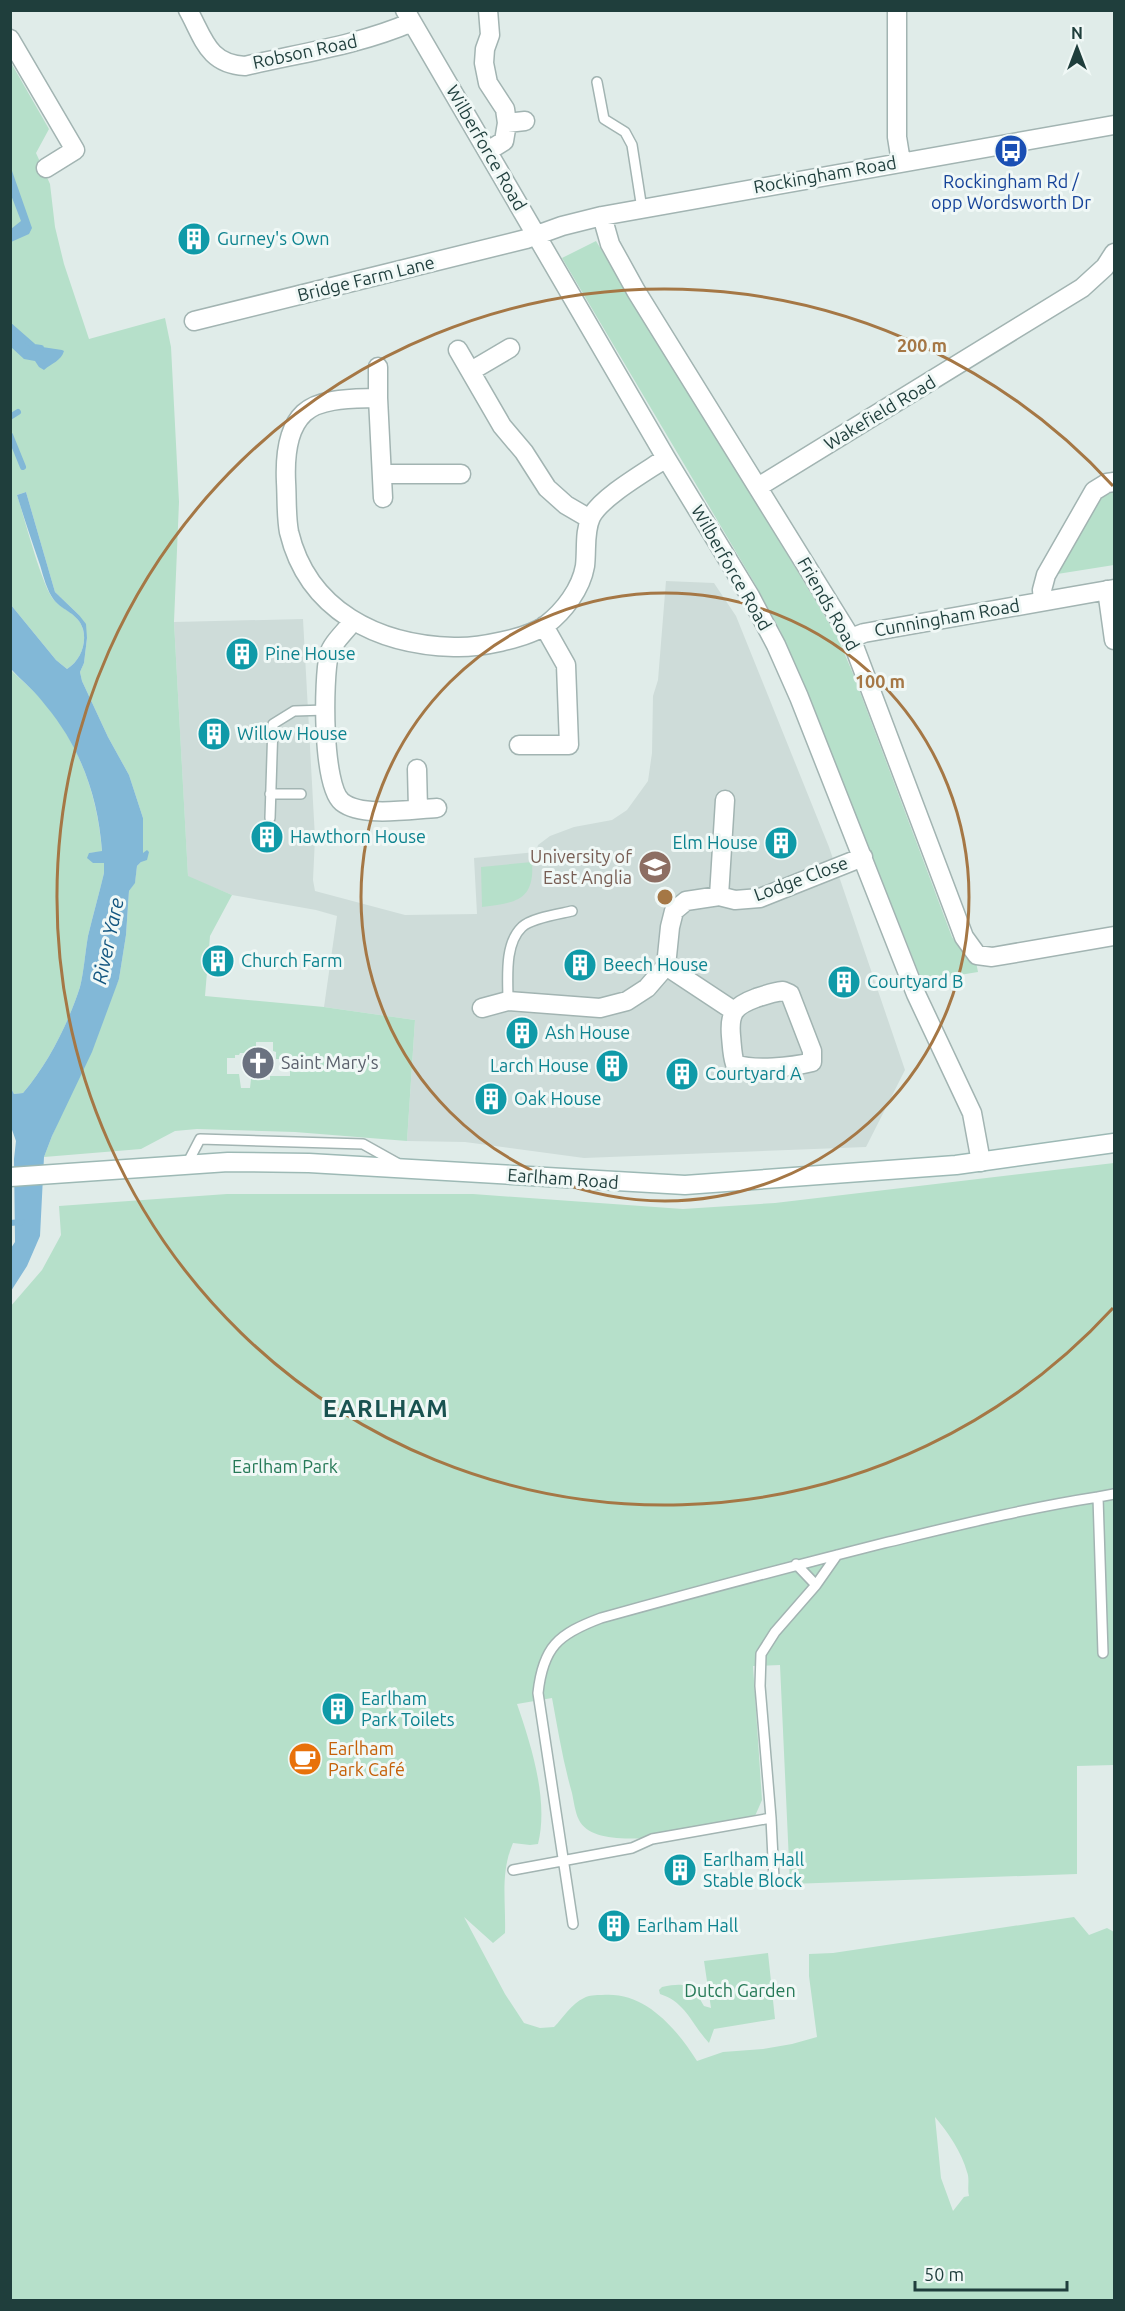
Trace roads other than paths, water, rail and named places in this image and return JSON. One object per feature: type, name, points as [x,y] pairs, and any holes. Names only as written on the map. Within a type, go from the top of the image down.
[{"type":"street","name":"Robson Road","points":[[188,10],[211,53],[228,65],[245,66],[386,33],[409,16]]},
{"type":"street","points":[[488,10],[490,35],[484,49],[488,83],[505,110],[516,122],[504,141],[488,151]]},
{"type":"street","points":[[897,10],[897,137],[901,162]]},
{"type":"street","name":"Wilberforce Road","points":[[409,16],[666,458],[750,596],[776,645],[916,994],[972,1113],[981,1162]]},
{"type":"street","points":[[10,39],[75,150],[46,168]]},
{"type":"street","name":"Rockingham Road","points":[[537,235],[603,216],[1114,125]]},
{"type":"street","name":"Friends Road","points":[[603,216],[610,244],[636,291],[851,638],[964,937],[977,955],[992,957],[1114,936]]},
{"type":"street","name":"Bridge Farm Lane","points":[[194,321],[537,235]]},
{"type":"street","name":"Wakefield Road","points":[[758,487],[1082,288],[1105,267],[1114,253]]},
{"type":"street","points":[[471,371],[510,348]]},
{"type":"street","points":[[458,350],[502,426],[524,452],[547,488],[566,505],[590,519]]},
{"type":"street","points":[[378,367],[383,498]]},
{"type":"street","points":[[378,398],[334,400],[305,412],[290,439],[286,470],[289,530],[298,561],[314,585],[333,606],[374,633],[403,641],[435,646],[469,647],[512,639],[544,626],[565,607],[578,588],[585,566],[585,542],[590,519],[595,511],[615,493],[666,458]]},
{"type":"street","points":[[382,474],[461,474]]},
{"type":"street","name":"Cunningham Road","points":[[1043,602],[1042,590],[1046,575],[1094,491],[1107,483],[1114,482]]},
{"type":"street","name":"Cunningham Road","points":[[851,638],[864,633],[1111,590],[1114,640]]},
{"type":"street","points":[[353,621],[329,651],[326,710],[328,769],[332,786],[341,801],[352,808],[372,811],[437,808]]},
{"type":"street","points":[[519,745],[569,745],[566,665],[544,626]]},
{"type":"street","points":[[417,769],[418,809]]},
{"type":"street","points":[[719,897],[725,800]]},
{"type":"street","name":"Lodge Close","points":[[666,966],[674,911],[686,901],[719,897],[735,900],[760,898],[862,857]]},
{"type":"street","points":[[482,1008],[508,1001],[600,1008],[627,1001],[647,988],[666,966],[734,1011]]},
{"type":"street","points":[[783,991],[790,994],[812,1052],[812,1062],[801,1065],[746,1068],[735,1064],[732,1056],[730,1021],[734,1011],[740,1004],[772,992],[783,991]]},
{"type":"street","name":"Earlham Road","points":[[10,1178],[187,1164],[309,1163],[580,1181],[685,1185],[981,1162],[1114,1143]]},
{"type":"lane","points":[[597,82],[604,119],[625,132],[632,145],[642,209]]},
{"type":"lane","points":[[270,818],[273,724],[294,711],[326,710]]},
{"type":"lane","points":[[270,794],[302,794]]},
{"type":"lane","points":[[508,1001],[511,942],[522,926],[572,911]]},
{"type":"lane","points":[[187,1164],[200,1139],[363,1144],[406,1168]]},
{"type":"lane","points":[[573,1924],[538,1693],[540,1672],[547,1654],[562,1638],[579,1626],[601,1618],[796,1564],[1050,1504],[1114,1494]]},
{"type":"lane","points":[[1098,1497],[1103,1653]]},
{"type":"lane","points":[[774,1879],[760,1686],[761,1654],[837,1555]]},
{"type":"lane","points":[[796,1564],[816,1585]]},
{"type":"lane","points":[[513,1870],[632,1848],[652,1839],[771,1818]]},
{"type":"water","points":[[11,168],[32,228],[29,234],[11,242],[11,229],[21,221],[11,195]]},
{"type":"water","points":[[11,323],[29,345],[62,350],[63,354],[44,370],[35,361],[24,359],[11,347]]},
{"type":"water","name":"River Yare","points":[[26,492],[55,592],[86,624],[84,663],[80,672],[82,681],[129,775],[143,818],[143,853],[147,850],[149,852],[147,860],[137,866],[135,883],[129,891],[126,935],[119,979],[92,1052],[44,1157],[40,1236],[27,1266],[11,1291],[11,1248],[15,1242],[14,1159],[16,1141],[11,1127],[10,1086],[14,1094],[23,1093],[49,1056],[70,1015],[83,975],[88,936],[104,873],[104,863],[93,863],[87,858],[89,853],[102,851],[92,792],[78,756],[58,722],[42,701],[11,669],[11,605],[56,660],[67,669],[79,657],[84,640],[83,629],[78,619],[54,600],[47,588],[17,495]]},
{"type":"waterway","points":[[10,326],[34,347],[41,348]]},
{"type":"waterway","points":[[10,417],[18,412]]},
{"type":"waterway","points":[[10,435],[23,467]]},
{"type":"waterway","points":[[10,1223],[22,1222]]},
{"type":"place","name":"Rockingham Rd / opp Wordsworth Dr","points":[[1011,151]]},
{"type":"place","name":"Gurney's Own","points":[[194,239]]},
{"type":"place","name":"Pine House","points":[[242,654]]},
{"type":"place","name":"Willow House","points":[[214,734]]},
{"type":"place","name":"Hawthorn House","points":[[267,837]]},
{"type":"place","name":"Elm House","points":[[781,843]]},
{"type":"place","name":"University of East Anglia","points":[[655,867]]},
{"type":"place","name":"Church Farm","points":[[218,961]]},
{"type":"place","name":"Beech House","points":[[580,965]]},
{"type":"place","name":"Courtyard B","points":[[844,982]]},
{"type":"place","name":"Ash House","points":[[522,1033]]},
{"type":"place","name":"Saint Mary's","points":[[258,1063]]},
{"type":"place","name":"Larch House","points":[[612,1066]]},
{"type":"place","name":"Courtyard A","points":[[682,1074]]},
{"type":"place","name":"Oak House","points":[[491,1099]]},
{"type":"place","name":"Earlham Park Toilets","points":[[338,1709]]},
{"type":"place","name":"Earlham Park Café","points":[[305,1759]]},
{"type":"place","name":"Earlham Hall Stable Block","points":[[680,1870]]},
{"type":"place","name":"Earlham Hall","points":[[614,1926]]},
{"type":"district","name":"EARLHAM","points":[[386,1409]]},
{"type":"park label","name":"Earlham Park","points":[[285,1467]]},
{"type":"park label","name":"Dutch Garden","points":[[740,1991]]}]
